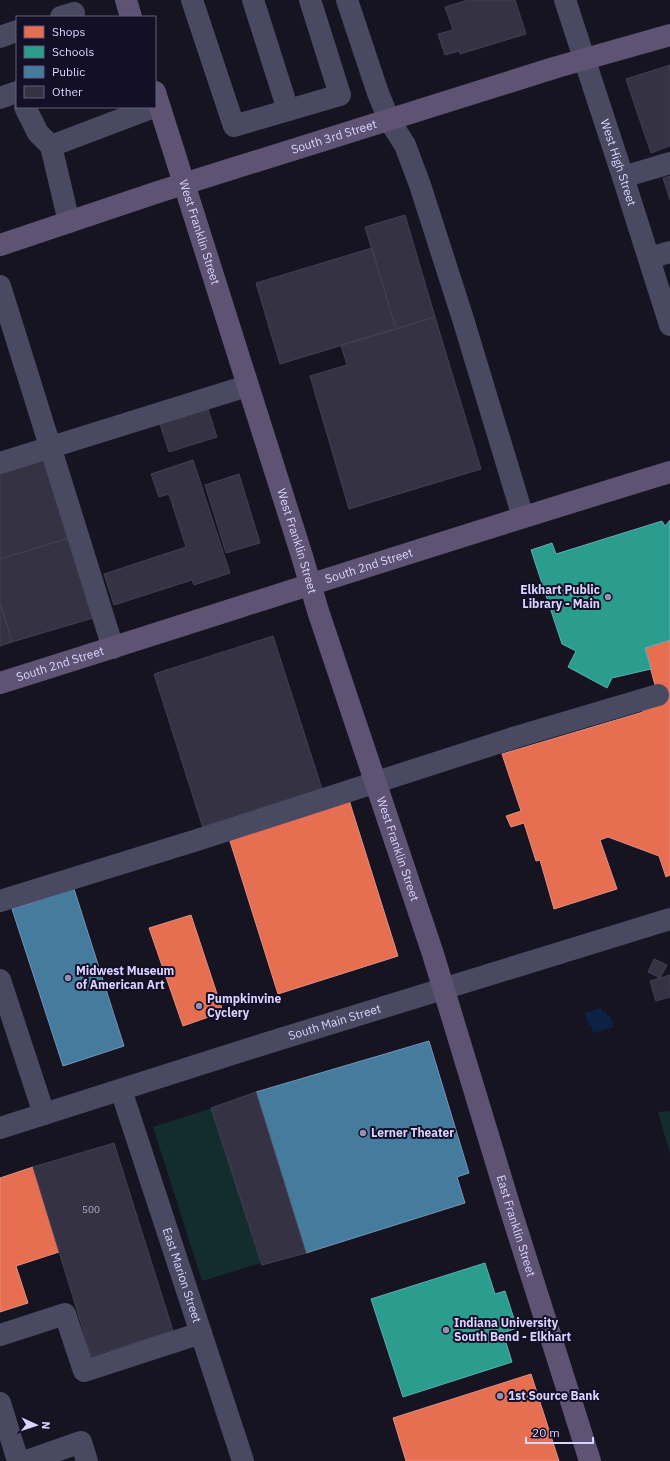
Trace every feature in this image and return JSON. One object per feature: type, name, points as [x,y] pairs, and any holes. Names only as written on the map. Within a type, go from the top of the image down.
[{"type":"main road","points":[[126,0],[131,16]]},
{"type":"main road","name":"South 3rd Street","points":[[0,245],[184,184],[557,66],[670,34]]},
{"type":"main road","name":"West Franklin Street","points":[[156,103],[184,184],[310,584],[444,989]]},
{"type":"main road","name":"South 2nd Street","points":[[0,683],[310,584],[670,472]]},
{"type":"main road","name":"East Franklin Street","points":[[444,989],[590,1461]]},
{"type":"street","points":[[192,0],[234,126],[340,95],[310,0]]},
{"type":"street","points":[[253,0],[288,110]]},
{"type":"street","points":[[347,0],[378,93],[389,120],[405,145],[420,185],[463,319],[523,517]]},
{"type":"street","name":"West High Street","points":[[565,0],[670,325]]},
{"type":"street","points":[[0,37],[16,31]]},
{"type":"street","points":[[0,98],[16,92]]},
{"type":"street","points":[[26,108],[38,133],[51,146],[68,222]]},
{"type":"street","points":[[51,146],[144,108]]},
{"type":"street","points":[[623,177],[670,163]]},
{"type":"street","points":[[649,258],[670,252]]},
{"type":"street","points":[[0,286],[113,648]]},
{"type":"street","points":[[0,463],[247,386]]},
{"type":"street","points":[[0,901],[538,731],[658,695]]},
{"type":"street","name":"South Main Street","points":[[0,1128],[264,1044],[670,919]]},
{"type":"street","points":[[0,980],[44,1114]]},
{"type":"street","name":"East Marion Street","points":[[121,1090],[243,1461]]},
{"type":"street","points":[[0,1335],[65,1314],[84,1371],[201,1333]]},
{"type":"street","points":[[0,1403],[18,1461]]},
{"type":"street","points":[[27,1461],[84,1451]]},
{"type":"green space","points":[[212,1108],[261,1263],[202,1281],[153,1127]]},
{"type":"green space","points":[[670,1111],[670,1154],[658,1112]]},
{"type":"water","points":[[601,1008],[602,1011],[605,1011],[607,1016],[610,1016],[614,1027],[593,1033],[585,1013]]},
{"type":"building: Shops","points":[[670,640],[670,875],[666,877],[659,856],[608,837],[600,840],[617,889],[554,909],[540,860],[536,861],[524,823],[511,827],[506,816],[521,811],[502,754],[643,712],[641,706],[659,700],[645,648]]},
{"type":"building: Shops","points":[[349,800],[398,956],[278,994],[229,838]]},
{"type":"building: Shops","points":[[191,915],[223,1012],[183,1026],[149,928]]},
{"type":"building: Shops","points":[[33,1167],[59,1252],[16,1266],[28,1303],[0,1312],[0,1178]]},
{"type":"building: Shops","name":"1st Source Bank","points":[[531,1374],[559,1461],[406,1461],[393,1418]]},
{"type":"building: Schools","name":"Elkhart Public Library - Main","points":[[670,520],[670,640],[645,648],[651,669],[612,678],[607,688],[568,667],[576,651],[562,644],[531,550],[552,543],[556,554],[662,521],[665,526]]},
{"type":"building: Schools","name":"Indiana University South Bend - Elkhart","points":[[485,1263],[495,1294],[505,1291],[517,1328],[503,1333],[512,1362],[403,1397],[371,1299]]},
{"type":"building: Public","name":"Midwest Museum of American Art","points":[[74,889],[124,1046],[63,1066],[12,909]]},
{"type":"building: Public","name":"Lerner Theater","points":[[429,1041],[469,1173],[457,1177],[465,1203],[306,1253],[256,1092]]},
{"type":"building: Other","points":[[468,0],[515,0],[526,34],[460,54],[459,51],[445,55],[438,34],[453,30],[445,7]]},
{"type":"building: Other","points":[[670,65],[670,146],[651,153],[626,79]]},
{"type":"building: Other","points":[[670,176],[670,200],[663,178]]},
{"type":"building: Other","points":[[405,215],[435,317],[396,329],[365,227]]},
{"type":"building: Other","points":[[372,248],[396,329],[280,364],[256,283]]},
{"type":"building: Other","points":[[435,317],[481,469],[349,509],[310,376],[347,365],[341,345]]},
{"type":"building: Other","points":[[208,409],[217,437],[169,452],[160,424]]},
{"type":"building: Other","points":[[45,458],[69,538],[0,559],[0,471]]},
{"type":"building: Other","points":[[193,460],[230,573],[194,585],[192,580],[114,605],[104,574],[186,547],[169,494],[159,497],[151,474]]},
{"type":"building: Other","points":[[239,474],[260,543],[226,553],[205,485]]},
{"type":"building: Other","points":[[69,538],[93,618],[12,642],[0,602],[0,559]]},
{"type":"building: Other","points":[[0,602],[12,642],[0,646]]},
{"type":"building: Other","points":[[273,636],[323,792],[204,831],[154,674]]},
{"type":"building: Other","points":[[654,959],[667,965],[660,978],[648,972]]},
{"type":"building: Other","points":[[670,975],[670,997],[656,1001],[650,981]]},
{"type":"building: Other","points":[[256,1092],[306,1253],[262,1265],[211,1108]]},
{"type":"building: Other","points":[[114,1143],[173,1331],[91,1356],[33,1167]]},
{"type":"place","name":"Elkhart Public Library - Main","points":[[608,597]]},
{"type":"place","name":"Midwest Museum of American Art","points":[[68,978]]},
{"type":"place","name":"Pumpkinvine Cyclery","points":[[199,1006]]},
{"type":"place","name":"Lerner Theater","points":[[363,1133]]},
{"type":"place","name":"Indiana University South Bend - Elkhart","points":[[446,1330]]},
{"type":"place","name":"1st Source Bank","points":[[500,1396]]}]
